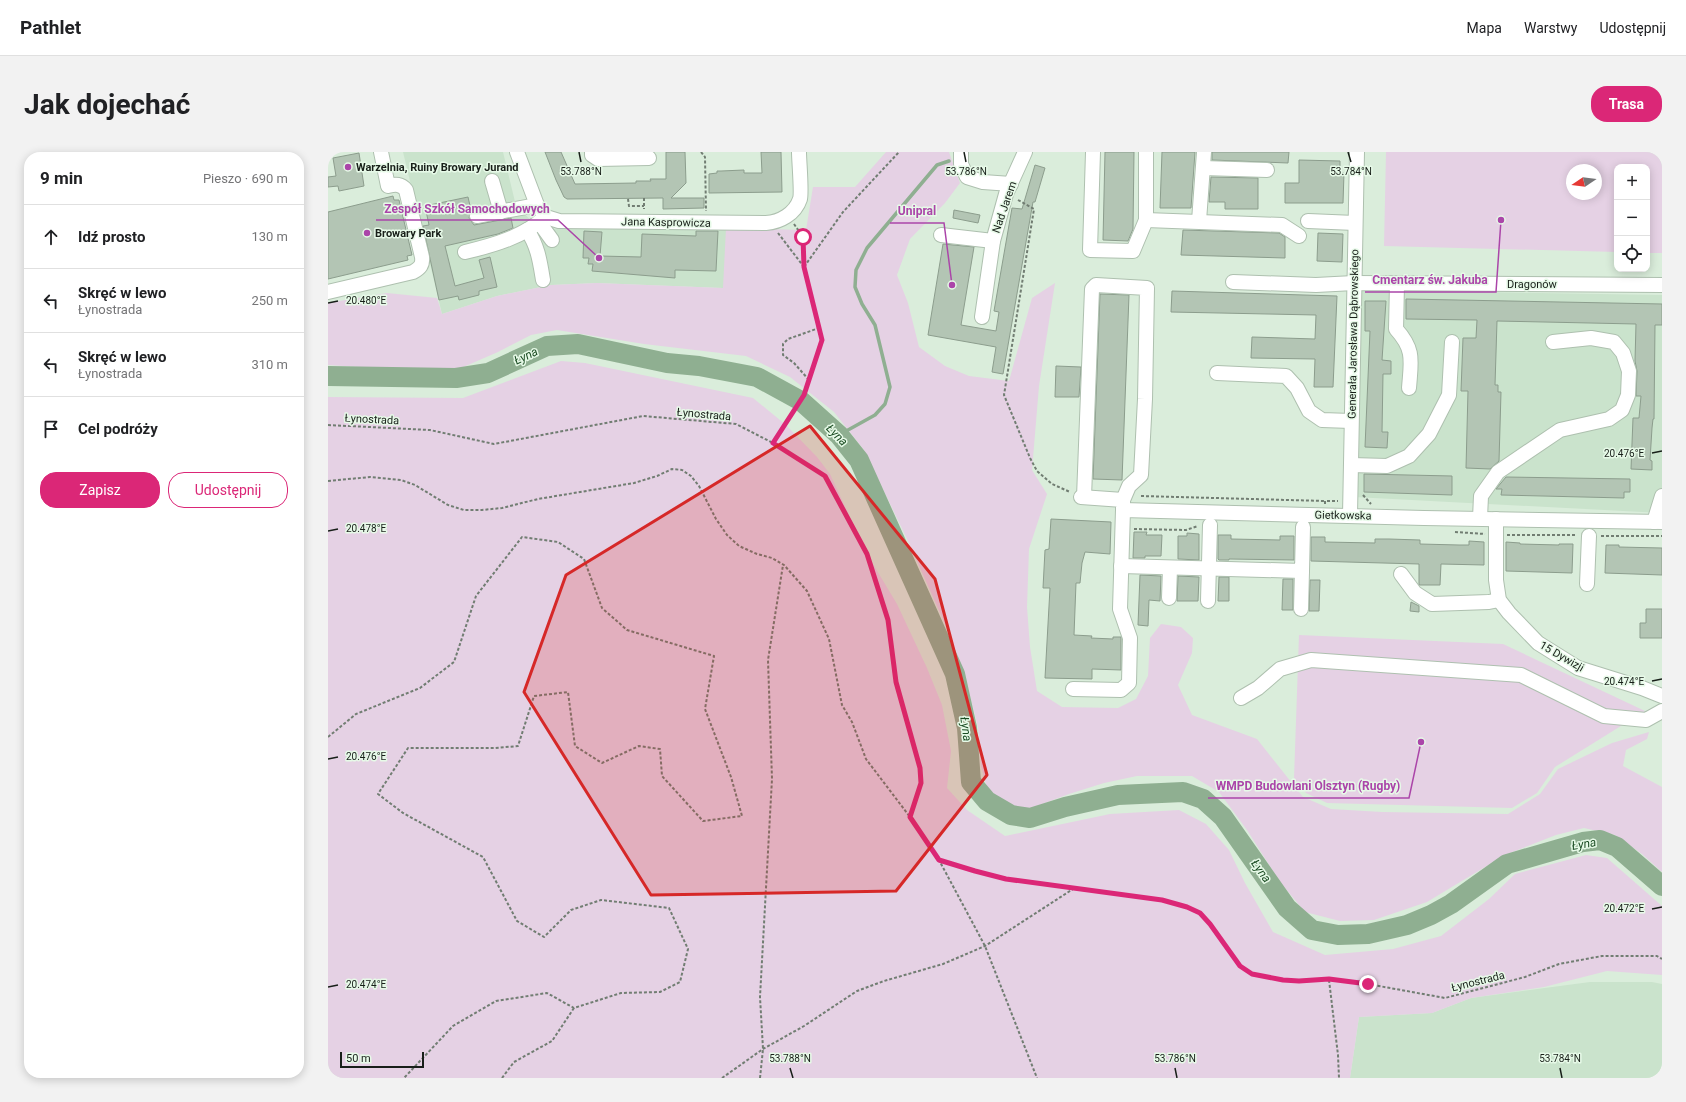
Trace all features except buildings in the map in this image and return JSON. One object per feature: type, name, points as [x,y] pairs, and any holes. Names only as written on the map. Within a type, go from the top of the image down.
[{"type":"street","points":[[328,292],[413,272],[419,269],[423,264],[406,190],[402,186],[395,184],[388,186],[381,152]]},
{"type":"street","points":[[517,152],[552,240]]},
{"type":"street","points":[[592,152],[592,155],[598,159],[650,158]]},
{"type":"street","name":"Jana Kasprowicza","points":[[543,219],[559,221],[770,223],[784,218],[794,209],[800,199],[799,152]]},
{"type":"street","points":[[962,152],[961,164],[967,177],[1008,189]]},
{"type":"street","name":"Nad Jarem","points":[[982,317],[993,241],[1008,189],[1025,152]]},
{"type":"street","points":[[1093,152],[1090,250],[1133,251],[1146,220],[1146,152]]},
{"type":"street","points":[[1199,221],[1204,152]]},
{"type":"street","name":"Generała Jarosława Dąbrowskiego","points":[[1350,515],[1357,152]]},
{"type":"street","points":[[1203,168],[1267,170]]},
{"type":"street","points":[[492,181],[501,212]]},
{"type":"street","points":[[477,216],[537,204]]},
{"type":"street","points":[[465,252],[495,245],[520,235],[543,219]]},
{"type":"street","points":[[1146,220],[1282,225],[1300,236]]},
{"type":"street","points":[[1308,221],[1355,223]]},
{"type":"street","points":[[527,230],[534,240],[539,254],[544,280]]},
{"type":"street","points":[[941,235],[993,241]]},
{"type":"street","name":"Dragonów","points":[[1234,282],[1316,285],[1354,283],[1662,285]]},
{"type":"street","points":[[1396,284],[1396,329],[1405,339],[1411,354],[1409,388]]},
{"type":"street","points":[[1073,689],[1121,690],[1129,683],[1130,638],[1120,609],[1123,505],[1129,486],[1141,475],[1145,399],[1147,288],[1096,285],[1092,289],[1083,497]]},
{"type":"street","points":[[1480,518],[1480,496],[1498,472],[1560,430],[1609,419],[1622,410],[1628,395],[1629,371],[1623,353],[1614,342],[1591,338],[1553,342]]},
{"type":"street","points":[[1351,465],[1387,466],[1409,456],[1429,434],[1449,395],[1452,342]]},
{"type":"street","points":[[1217,373],[1286,376],[1297,388],[1309,411],[1322,420],[1351,421]]},
{"type":"street","points":[[1658,522],[1662,496]]},
{"type":"street","name":"Gietkowska","points":[[1083,497],[1123,505],[1350,515],[1658,522]]},
{"type":"street","points":[[1401,574],[1416,593],[1432,604],[1489,602],[1499,600],[1496,580],[1496,519]]},
{"type":"street","points":[[1208,601],[1210,525]]},
{"type":"street","points":[[1301,609],[1303,527]]},
{"type":"street","points":[[1587,584],[1589,536]]},
{"type":"street","points":[[1121,566],[1302,571]]},
{"type":"street","points":[[1169,598],[1170,568]]},
{"type":"street","name":"15 Dywizji","points":[[1499,600],[1509,613],[1538,643],[1578,668],[1642,688],[1662,696]]},
{"type":"street","points":[[1241,698],[1258,688],[1280,669],[1312,660],[1521,675],[1604,716],[1646,720],[1662,711]]},
{"type":"path","points":[[701,152],[704,157],[706,210]]},
{"type":"path","points":[[804,267],[843,212],[899,152]]},
{"type":"path","points":[[1008,189],[1034,209],[1004,395],[1037,472],[1052,484],[1083,497]]},
{"type":"path","points":[[644,198],[645,214]]},
{"type":"path","points":[[628,199],[628,206],[644,206]]},
{"type":"path","points":[[773,443],[804,395],[822,340],[804,267],[803,237],[793,222]]},
{"type":"path","points":[[770,223],[804,267]]},
{"type":"path","points":[[809,380],[794,363],[783,355],[783,344],[788,339],[819,328]]},
{"type":"path","name":"Łynostrada","points":[[328,425],[430,430],[494,444],[643,416],[736,424],[773,443],[825,476],[867,554],[888,620],[896,682],[920,768],[921,783],[910,817]]},
{"type":"path","points":[[328,481],[370,477],[400,480],[415,485],[448,505],[464,510],[482,510],[502,508],[538,499],[615,487],[657,476],[672,469],[682,470],[691,476],[699,486],[716,519],[727,535],[739,546],[757,554],[772,558],[784,565],[807,591],[829,639],[842,705],[852,722],[866,759],[910,817],[939,860],[985,946],[1037,1078]]},
{"type":"path","points":[[1362,494],[1375,508]]},
{"type":"path","points":[[1141,496],[1325,501]]},
{"type":"path","points":[[328,737],[356,714],[420,688],[454,662],[476,596],[522,537],[558,542],[584,559],[602,608],[627,630],[714,656],[705,709],[731,777],[742,816],[704,821],[662,776],[660,749],[639,746],[602,763],[575,746],[568,692],[534,696],[518,746],[495,748],[408,748],[378,794],[403,813],[483,857],[517,921],[544,937],[571,910],[601,900],[669,908],[688,949],[680,982],[660,992],[621,993],[574,1008],[552,1041],[514,1062],[502,1078]]},
{"type":"path","points":[[760,1078],[763,1049],[760,997],[772,779],[768,660],[784,565]]},
{"type":"path","name":"Łynostrada","points":[[939,860],[1006,879],[1162,900],[1187,907],[1200,913],[1210,924],[1240,966],[1252,974],[1283,980],[1299,981],[1329,979],[1368,984],[1445,998],[1525,977],[1559,964],[1602,956],[1657,956],[1662,959]]},
{"type":"path","points":[[722,1078],[763,1049],[804,1026],[857,990],[943,964],[985,946],[1074,888]]},
{"type":"path","points":[[1329,979],[1338,1055],[1339,1078]]},
{"type":"path","points":[[404,1078],[453,1026],[496,1001],[547,993],[574,1008]]},
{"type":"highlighted area","points":[[810,426],[935,579],[987,775],[896,891],[651,895],[524,692],[566,575]]},
{"type":"shaded area","points":[[403,152],[503,152],[517,210],[521,210],[542,232],[550,229],[632,226],[770,229],[723,288],[597,283],[551,285],[497,296],[442,314]]},
{"type":"shaded area","points":[[886,152],[949,152],[960,183],[945,203],[910,239],[897,275],[908,303],[919,347],[945,366],[969,376],[1009,381],[1032,298],[1055,283],[1039,386],[1032,470],[1047,494],[1029,549],[1027,607],[1030,647],[1037,691],[1062,707],[1118,708],[1136,699],[1148,676],[1150,638],[1161,624],[1181,627],[1193,638],[1192,653],[1178,685],[1192,715],[1257,739],[1303,797],[1331,809],[1382,812],[1508,814],[1540,794],[1558,769],[1612,743],[1649,732],[1647,739],[1626,750],[1623,766],[1662,787],[1662,872],[1642,854],[1615,835],[1584,828],[1556,835],[1505,855],[1427,902],[1374,920],[1340,921],[1305,912],[1280,882],[1247,830],[1219,792],[1192,776],[1137,776],[1104,783],[1029,809],[1002,805],[987,788],[981,766],[978,727],[965,676],[949,633],[908,541],[864,450],[834,412],[790,377],[746,356],[644,344],[557,330],[531,335],[498,352],[461,368],[407,370],[328,365],[328,303],[387,293],[437,298],[442,314],[497,296],[551,285],[597,283],[723,288],[726,228],[806,230],[813,187],[855,187]]},
{"type":"shaded area","points":[[1386,152],[1662,152],[1662,253],[1650,253],[1650,164],[1614,164],[1614,252],[1384,246]]},
{"type":"shaded area","points":[[1361,290],[1662,295],[1662,513],[1354,497]]},
{"type":"shaded area","points":[[561,361],[585,363],[753,398],[786,425],[817,457],[830,474],[867,554],[897,604],[927,668],[942,705],[951,751],[947,788],[967,810],[1005,836],[1110,814],[1179,810],[1206,824],[1229,850],[1245,883],[1273,932],[1325,955],[1393,949],[1441,936],[1489,899],[1515,874],[1586,855],[1607,858],[1662,906],[1662,975],[1607,971],[1544,987],[1471,998],[1432,1013],[1359,1017],[1350,1078],[328,1078],[328,397],[463,398]]},
{"type":"shaded area","points":[[1299,635],[1503,644],[1645,711],[1555,767],[1537,793],[1512,808],[1327,803],[1306,793],[1294,778]]},
{"type":"shaded area","points":[[1590,982],[1652,982],[1662,984],[1662,1078],[1350,1078],[1359,1017],[1432,1013],[1471,998]]},
{"type":"waterway","points":[[839,435],[875,415],[885,404],[890,387],[875,325],[862,304],[855,287],[856,270],[867,248],[937,165],[949,161]]},
{"type":"waterway","name":"Łyna","points":[[328,376],[456,378],[488,373],[547,346],[578,344],[667,363],[699,366],[757,377],[801,401],[839,435],[859,460],[955,674],[967,728],[971,782],[987,801],[1011,815],[1030,818],[1065,807],[1118,795],[1183,792],[1203,799],[1223,817],[1287,908],[1312,930],[1338,935],[1368,934],[1407,925],[1431,915],[1451,904],[1507,864],[1583,842],[1600,840],[1617,847],[1662,886]]},
{"type":"place","name":"Warzelnia, Ruiny Browary Jurand","points":[[348,167]]},
{"type":"place","name":"Cmentarz św. Jakuba","points":[[1501,220]]},
{"type":"place","name":"Browary Park","points":[[367,233]]},
{"type":"place","name":"Zespół Szkół Samochodowych","points":[[599,258]]},
{"type":"place","name":"Unipral","points":[[952,285]]},
{"type":"place","name":"WMPD Budowlani Olsztyn (Rugby)","points":[[1421,742]]},
{"type":"route","points":[[803,237],[804,267],[822,340],[804,395],[773,443],[825,476],[867,554],[888,620],[896,682],[920,768],[921,783],[910,817],[939,860],[1006,879],[1162,900],[1187,907],[1200,913],[1210,924],[1233,958],[1240,966],[1252,974],[1283,980],[1299,981],[1329,979],[1368,984]]}]
